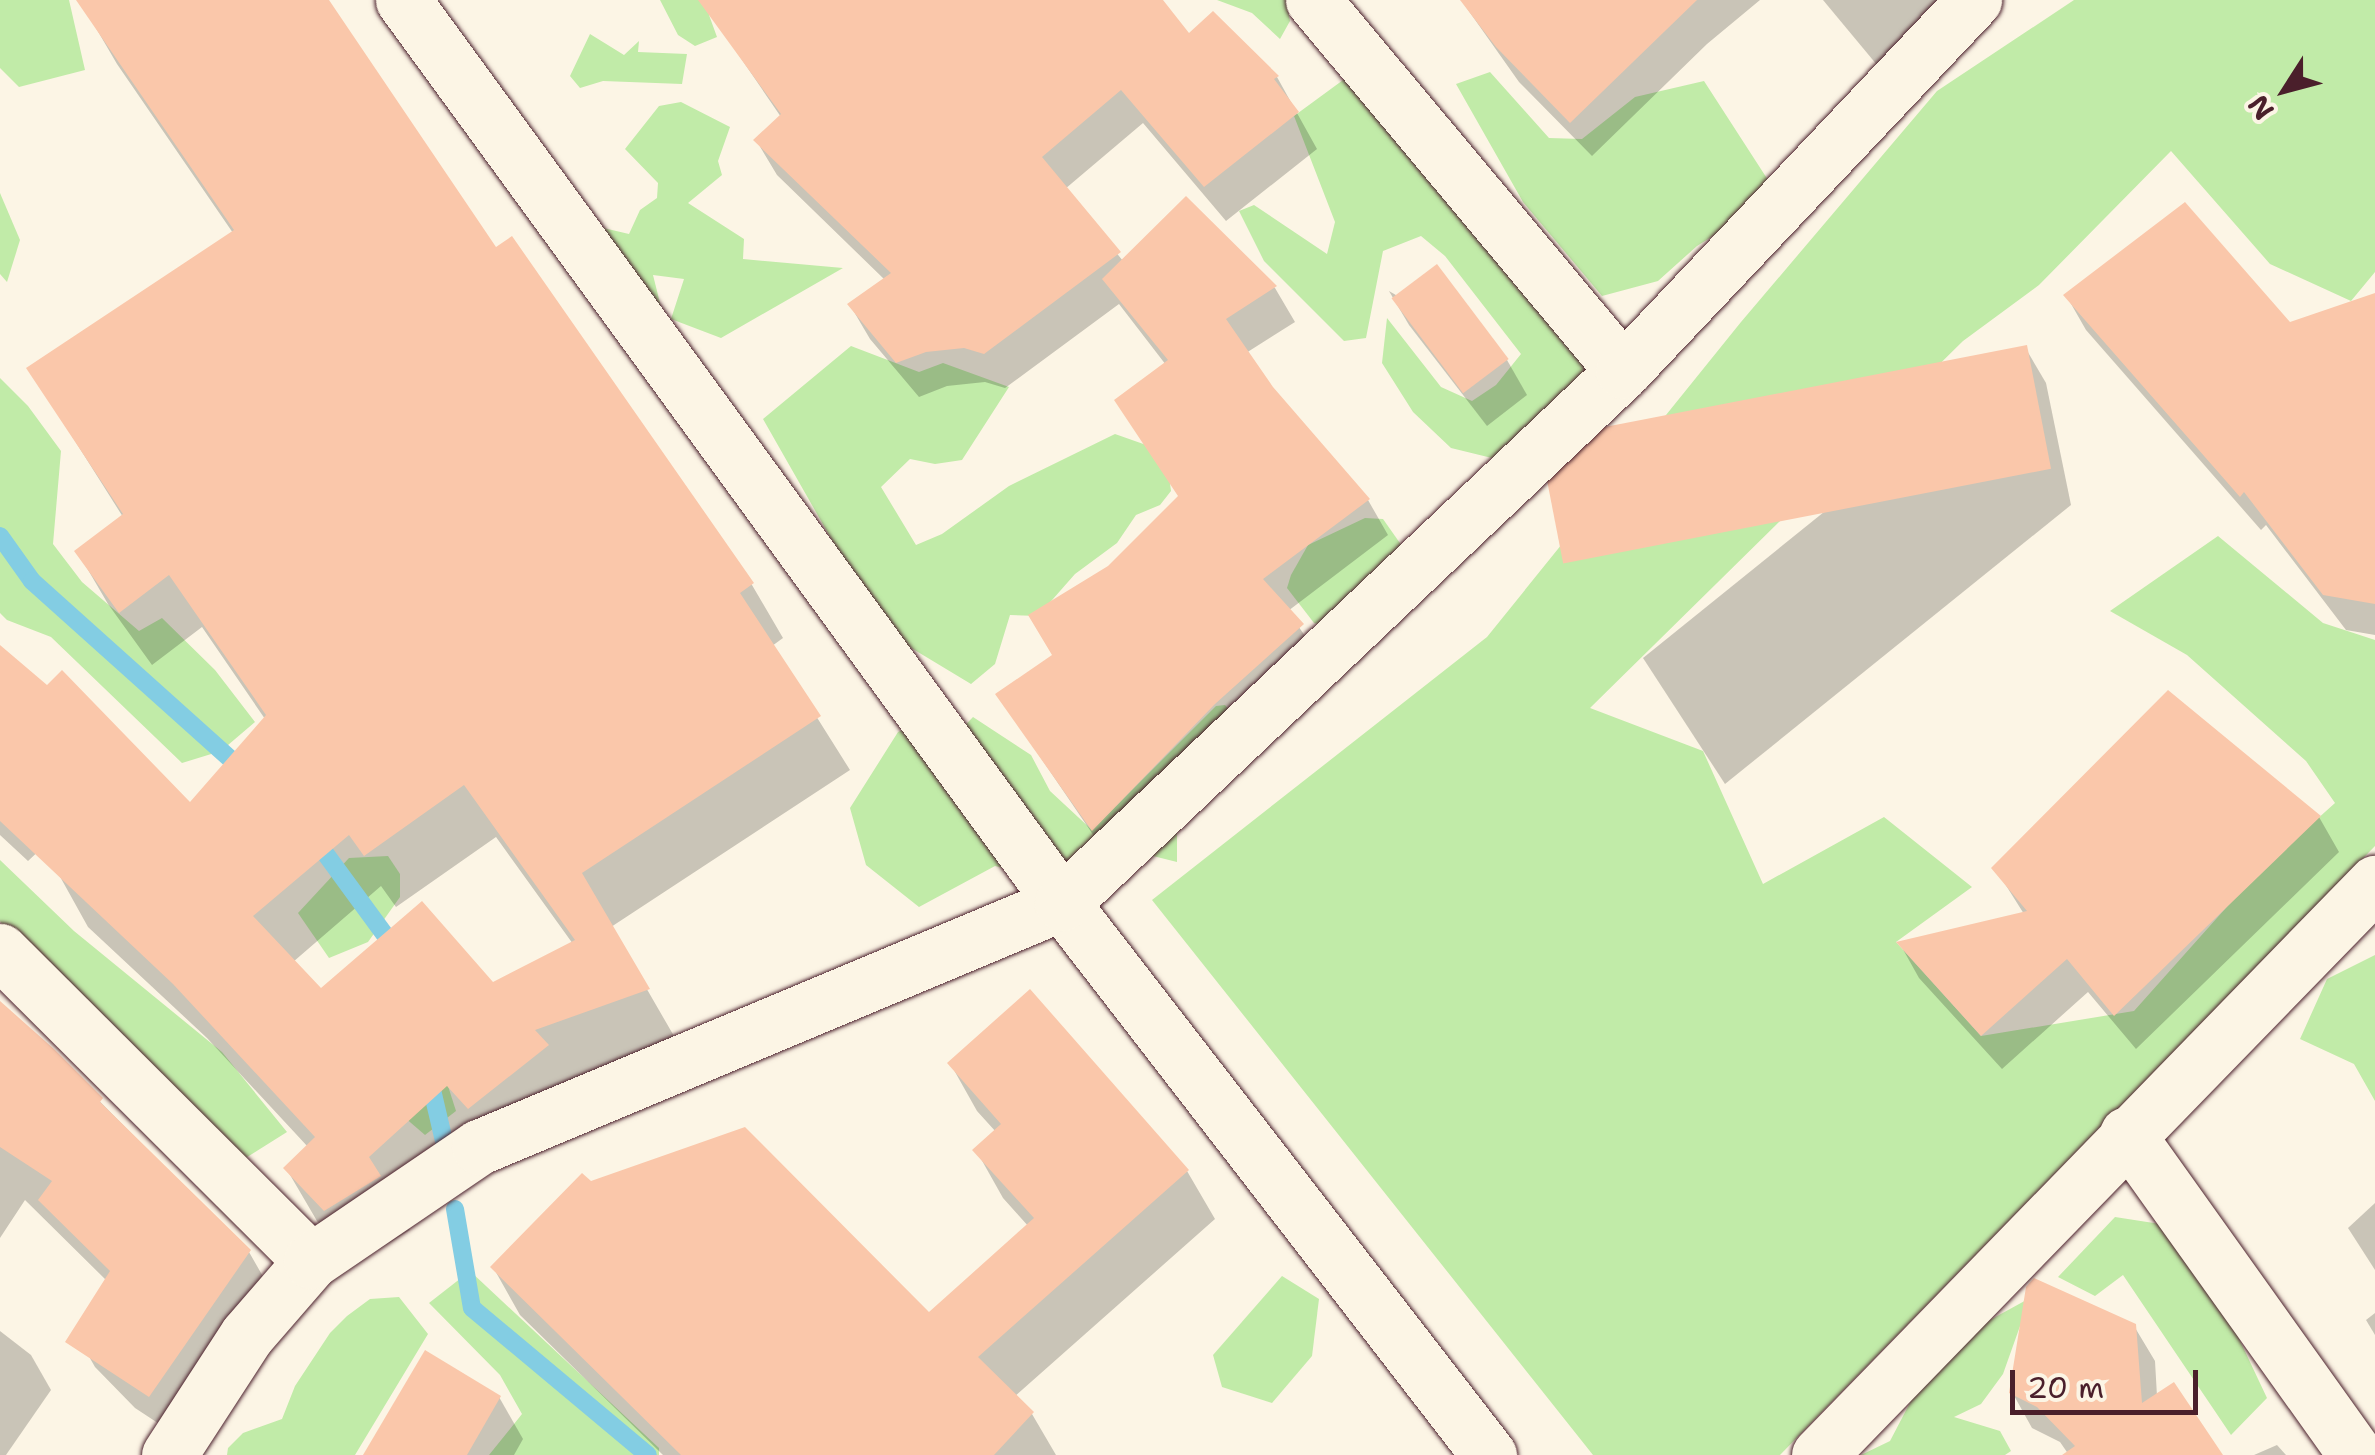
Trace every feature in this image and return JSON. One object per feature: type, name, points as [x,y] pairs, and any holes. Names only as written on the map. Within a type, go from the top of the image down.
[{"type":"street","points":[[402,0],[1062,903],[1489,1455]]},
{"type":"street","points":[[1313,0],[1623,372]]},
{"type":"street","points":[[169,1455],[247,1335],[311,1261],[479,1147],[1062,903],[1623,372],[1974,0]]},
{"type":"street","points":[[1820,1455],[2127,1134],[2375,883]]},
{"type":"street","points":[[0,951],[311,1261]]},
{"type":"street","points":[[2127,1134],[2356,1455]]},
{"type":"green space","points":[[0,0],[69,0],[85,70],[19,87],[0,68]]},
{"type":"green space","points":[[660,0],[711,0],[709,15],[717,37],[695,46],[678,35]]},
{"type":"green space","points":[[1217,0],[1286,0],[1290,21],[1280,39],[1252,13]]},
{"type":"green space","points":[[2074,0],[2375,0],[2375,272],[2351,301],[2270,264],[2171,151],[2039,285],[1963,341],[1590,708],[1703,751],[1763,884],[1884,817],[1972,887],[1896,942],[1981,1036],[2134,1011],[2258,872],[2335,803],[2306,761],[2187,655],[2110,611],[2218,536],[2323,623],[2375,640],[2375,846],[1780,1455],[1593,1455],[1152,900],[1487,637],[1741,322],[1937,91]]},
{"type":"green space","points":[[590,34],[624,55],[639,41],[638,52],[687,54],[682,84],[603,81],[580,88],[570,76]]},
{"type":"green space","points":[[1354,72],[1590,366],[1496,459],[1451,448],[1413,412],[1382,363],[1387,318],[1441,387],[1472,401],[1496,385],[1521,354],[1445,256],[1421,236],[1383,251],[1366,338],[1344,341],[1264,261],[1239,211],[1254,205],[1327,254],[1335,222],[1294,116]]},
{"type":"green space","points":[[1490,72],[1549,138],[1582,139],[1635,97],[1704,81],[1768,180],[1740,219],[1697,246],[1658,281],[1602,296],[1523,202],[1456,84]]},
{"type":"green space","points":[[681,102],[730,127],[718,161],[722,175],[688,203],[744,239],[743,259],[843,268],[721,338],[671,319],[684,279],[653,275],[661,307],[645,319],[578,222],[629,234],[640,210],[657,198],[658,183],[625,149],[659,106]]},
{"type":"green space","points":[[0,193],[20,240],[7,282],[0,274]]},
{"type":"green space","points":[[851,346],[919,372],[943,363],[1009,387],[962,460],[935,464],[910,459],[881,487],[916,545],[942,534],[1009,486],[1115,434],[1166,452],[1171,491],[1160,505],[1136,515],[1117,543],[1075,574],[1038,616],[1010,615],[995,664],[971,684],[903,643],[841,556],[763,419]]},
{"type":"green space","points":[[0,378],[28,406],[61,451],[53,544],[82,582],[139,631],[162,618],[215,670],[255,722],[221,751],[182,763],[51,637],[7,620],[0,613]]},
{"type":"green space","points":[[1365,518],[1383,519],[1402,546],[1329,627],[1314,623],[1287,588],[1291,575],[1308,545]]},
{"type":"green space","points":[[1225,705],[1242,726],[1177,820],[1177,862],[1133,851],[1044,878],[995,866],[919,907],[866,865],[850,808],[898,732],[928,718],[947,744],[973,717],[1031,755],[1050,791],[1092,830],[1216,706]]},
{"type":"green space","points":[[388,856],[400,874],[400,897],[368,942],[329,958],[298,913],[349,858]]},
{"type":"green space","points":[[0,860],[74,931],[222,1052],[287,1132],[236,1164],[39,978],[0,921]]},
{"type":"green space","points":[[2375,955],[2375,1101],[2354,1064],[2300,1039],[2327,979]]},
{"type":"green space","points":[[401,1056],[448,1086],[456,1111],[425,1135],[396,1110]]},
{"type":"green space","points":[[2115,1217],[2160,1224],[2225,1309],[2267,1398],[2231,1435],[2123,1275],[2095,1296],[2058,1277]]},
{"type":"green space","points":[[470,1271],[659,1448],[659,1455],[489,1455],[522,1414],[500,1375],[429,1303]]},
{"type":"green space","points":[[1282,1276],[1319,1299],[1312,1356],[1272,1403],[1222,1387],[1213,1355]]},
{"type":"green space","points":[[399,1297],[428,1334],[355,1455],[227,1455],[228,1448],[243,1433],[282,1419],[295,1386],[330,1333],[347,1316],[370,1299]]},
{"type":"green space","points":[[2030,1298],[2003,1374],[1981,1404],[1954,1417],[2000,1431],[2011,1451],[2005,1455],[1861,1455],[1890,1441],[1913,1397],[1950,1360],[1968,1332]]},
{"type":"building","points":[[76,0],[329,0],[496,247],[512,236],[754,583],[740,593],[821,716],[582,873],[650,989],[535,1030],[549,1045],[468,1109],[447,1086],[369,1157],[381,1176],[324,1211],[283,1168],[315,1137],[173,984],[0,821],[0,645],[47,685],[62,670],[190,802],[266,715],[169,575],[119,613],[74,551],[123,514],[26,368],[234,230]],"holes":[[[464,785],[575,940],[493,982],[422,901],[321,988],[253,916],[349,835],[364,856]]]},
{"type":"building","points":[[698,0],[1163,0],[1189,33],[1213,11],[1279,76],[1274,79],[1299,112],[1204,187],[1121,90],[1042,157],[1121,252],[984,354],[964,348],[926,352],[896,363],[847,304],[891,273],[753,140],[781,114]]},
{"type":"building","points":[[1460,0],[1697,0],[1570,123],[1496,47]]},
{"type":"building","points":[[1186,196],[1277,286],[1226,319],[1273,387],[1370,499],[1263,579],[1304,624],[1215,704],[1092,831],[995,694],[1052,655],[1028,615],[1108,566],[1178,496],[1114,400],[1168,360],[1102,279]]},
{"type":"building","points":[[2185,202],[2290,322],[2375,293],[2375,604],[2323,595],[2244,492],[2240,497],[2063,295]]},
{"type":"building","points":[[1437,264],[1509,359],[1463,393],[1391,298]]},
{"type":"building","points":[[2027,345],[2051,469],[1563,564],[1539,440]]},
{"type":"building","points":[[2168,690],[2321,816],[2114,1016],[2067,959],[1981,1036],[1896,942],[2027,911],[1991,868]]},
{"type":"building","points":[[1030,989],[1189,1170],[978,1357],[1034,1412],[994,1455],[681,1455],[490,1267],[582,1173],[591,1181],[745,1127],[929,1312],[1034,1218],[972,1150],[1001,1124],[947,1063]]},
{"type":"building","points":[[0,1001],[54,1049],[103,1098],[100,1102],[251,1250],[149,1397],[65,1342],[110,1271],[38,1200],[52,1181],[0,1147]]},
{"type":"building","points":[[2034,1278],[2136,1324],[2142,1403],[2174,1382],[2223,1455],[2062,1455],[2075,1446],[2037,1407],[2009,1393],[2026,1287]]},
{"type":"building","points":[[425,1350],[501,1396],[467,1455],[363,1455]]},
{"type":"waterway","points":[[0,536],[32,581],[245,772]]},
{"type":"waterway","points":[[314,838],[396,950]]},
{"type":"waterway","points":[[429,1077],[447,1154]]},
{"type":"waterway","points":[[455,1209],[472,1308],[648,1455]]}]
